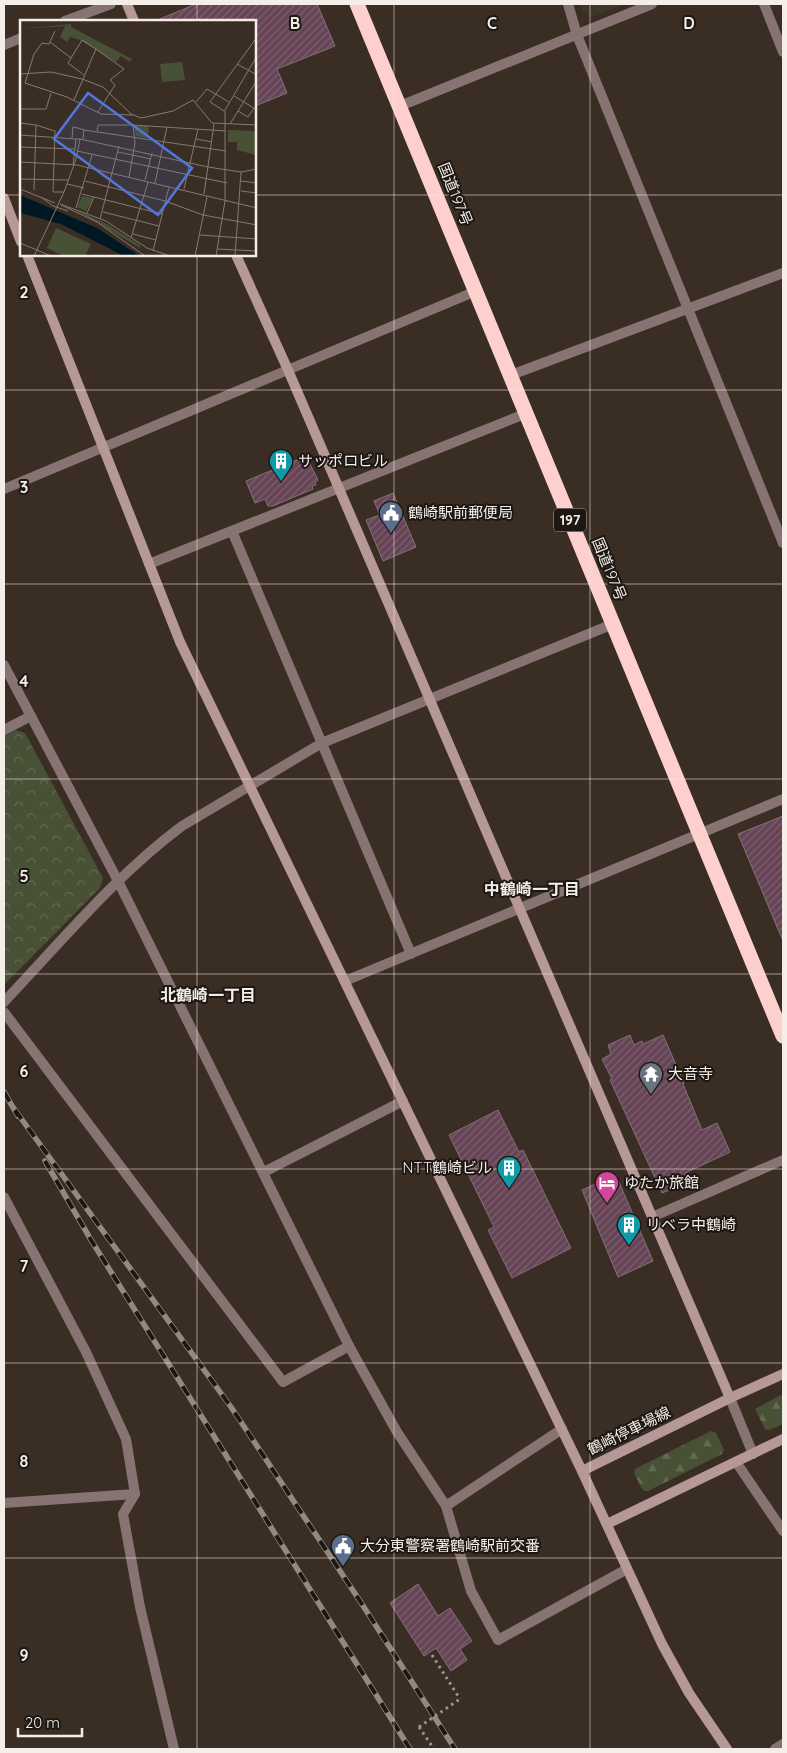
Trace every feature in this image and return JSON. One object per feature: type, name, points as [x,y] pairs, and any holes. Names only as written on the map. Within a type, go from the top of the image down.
[{"type":"highway","name":"国道197号","points":[[357,4],[783,1036]]},
{"type":"street","points":[[69,20],[110,4]]},
{"type":"street","points":[[126,4],[134,20]]},
{"type":"street","points":[[568,4],[577,35],[783,542]]},
{"type":"street","points":[[400,106],[652,4]]},
{"type":"street","points":[[764,4],[783,52]]},
{"type":"street","points":[[4,45],[20,38]]},
{"type":"street","points":[[4,198],[20,239]]},
{"type":"street","points":[[26,256],[180,642],[582,1471]]},
{"type":"street","points":[[236,256],[288,370],[430,699],[753,1454]]},
{"type":"street","points":[[511,374],[783,273]]},
{"type":"street","points":[[4,489],[476,291]]},
{"type":"street","points":[[149,564],[526,413]]},
{"type":"street","points":[[232,531],[411,954]]},
{"type":"street","points":[[4,1002],[118,881],[161,842],[182,826],[322,743],[613,624]]},
{"type":"street","points":[[4,665],[118,881],[349,1346],[397,1432],[446,1506],[471,1591],[498,1640],[627,1569]]},
{"type":"street","points":[[4,730],[30,716]]},
{"type":"street","points":[[345,981],[783,799]]},
{"type":"street","points":[[4,1014],[283,1382],[349,1346]]},
{"type":"street","points":[[264,1172],[403,1101]]},
{"type":"street","points":[[652,1217],[783,1160]]},
{"type":"street","points":[[4,1198],[86,1352],[126,1439],[135,1494],[123,1514],[140,1606],[174,1749]]},
{"type":"street","name":"鶴崎停車場線","points":[[727,1749],[689,1693],[662,1644],[582,1471],[783,1374]]},
{"type":"street","points":[[446,1506],[562,1429]]},
{"type":"street","points":[[607,1524],[783,1440]]},
{"type":"street","points":[[736,1462],[783,1531]]},
{"type":"street","points":[[4,1503],[135,1494]]},
{"type":"street","points":[[775,1749],[783,1744]]},
{"type":"path","points":[[432,1654],[460,1699],[419,1726],[434,1749]]},
{"type":"shaded area","points":[[580,4],[626,4],[592,17],[582,11]]},
{"type":"green space","points":[[15,730],[25,733],[103,878],[100,888],[4,985],[4,736]]},
{"type":"green space","points":[[783,1394],[783,1424],[769,1430],[765,1429],[755,1409]]},
{"type":"green space","points":[[711,1431],[716,1433],[724,1450],[722,1454],[648,1491],[642,1489],[634,1473],[635,1469]]},
{"type":"building","points":[[196,4],[317,4],[335,46],[277,69],[287,93],[256,106],[256,20],[157,20]]},
{"type":"building","name":"サッポロビル","points":[[306,456],[318,480],[315,483],[316,485],[312,486],[313,489],[273,506],[268,506],[265,499],[255,503],[246,481]]},
{"type":"building","name":"鶴崎駅前郵便局","points":[[393,493],[416,547],[383,561],[366,520],[380,515],[374,501]]},
{"type":"building","points":[[783,816],[783,941],[738,834]]},
{"type":"building","points":[[630,1035],[634,1045],[642,1041],[643,1044],[663,1035],[702,1130],[717,1123],[730,1152],[685,1173],[688,1180],[683,1182],[684,1184],[662,1193],[602,1059],[611,1054],[608,1045]]},
{"type":"building","name":"NTT鶴崎ビル","points":[[498,1110],[519,1152],[523,1150],[571,1248],[512,1278],[488,1230],[494,1227],[449,1135]]},
{"type":"building","points":[[616,1175],[653,1261],[618,1277],[582,1190]]},
{"type":"building","points":[[418,1584],[438,1616],[450,1608],[472,1641],[460,1649],[467,1660],[451,1671],[436,1648],[424,1656],[390,1603]]},
{"type":"railway","points":[[4,1092],[18,1116]]},
{"type":"railway","points":[[15,1110],[231,1407],[360,1601],[455,1749]]},
{"type":"railway","points":[[45,1161],[91,1240],[410,1749]]},
{"type":"place","name":"サッポロビル","points":[[281,482]]},
{"type":"place","name":"鶴崎駅前郵便局","points":[[391,534]]},
{"type":"place","name":"大音寺","points":[[651,1095]]},
{"type":"place","name":"NTT鶴崎ビル","points":[[509,1189]]},
{"type":"place","name":"ゆたか旅館","points":[[607,1204]]},
{"type":"place","name":"リベラ中鶴崎","points":[[629,1246]]},
{"type":"place","name":"大分東警察署鶴崎駅前交番","points":[[343,1567]]},
{"type":"district","name":"中鶴崎一丁目","points":[[532,889]]},
{"type":"district","name":"北鶴崎一丁目","points":[[208,995]]}]
